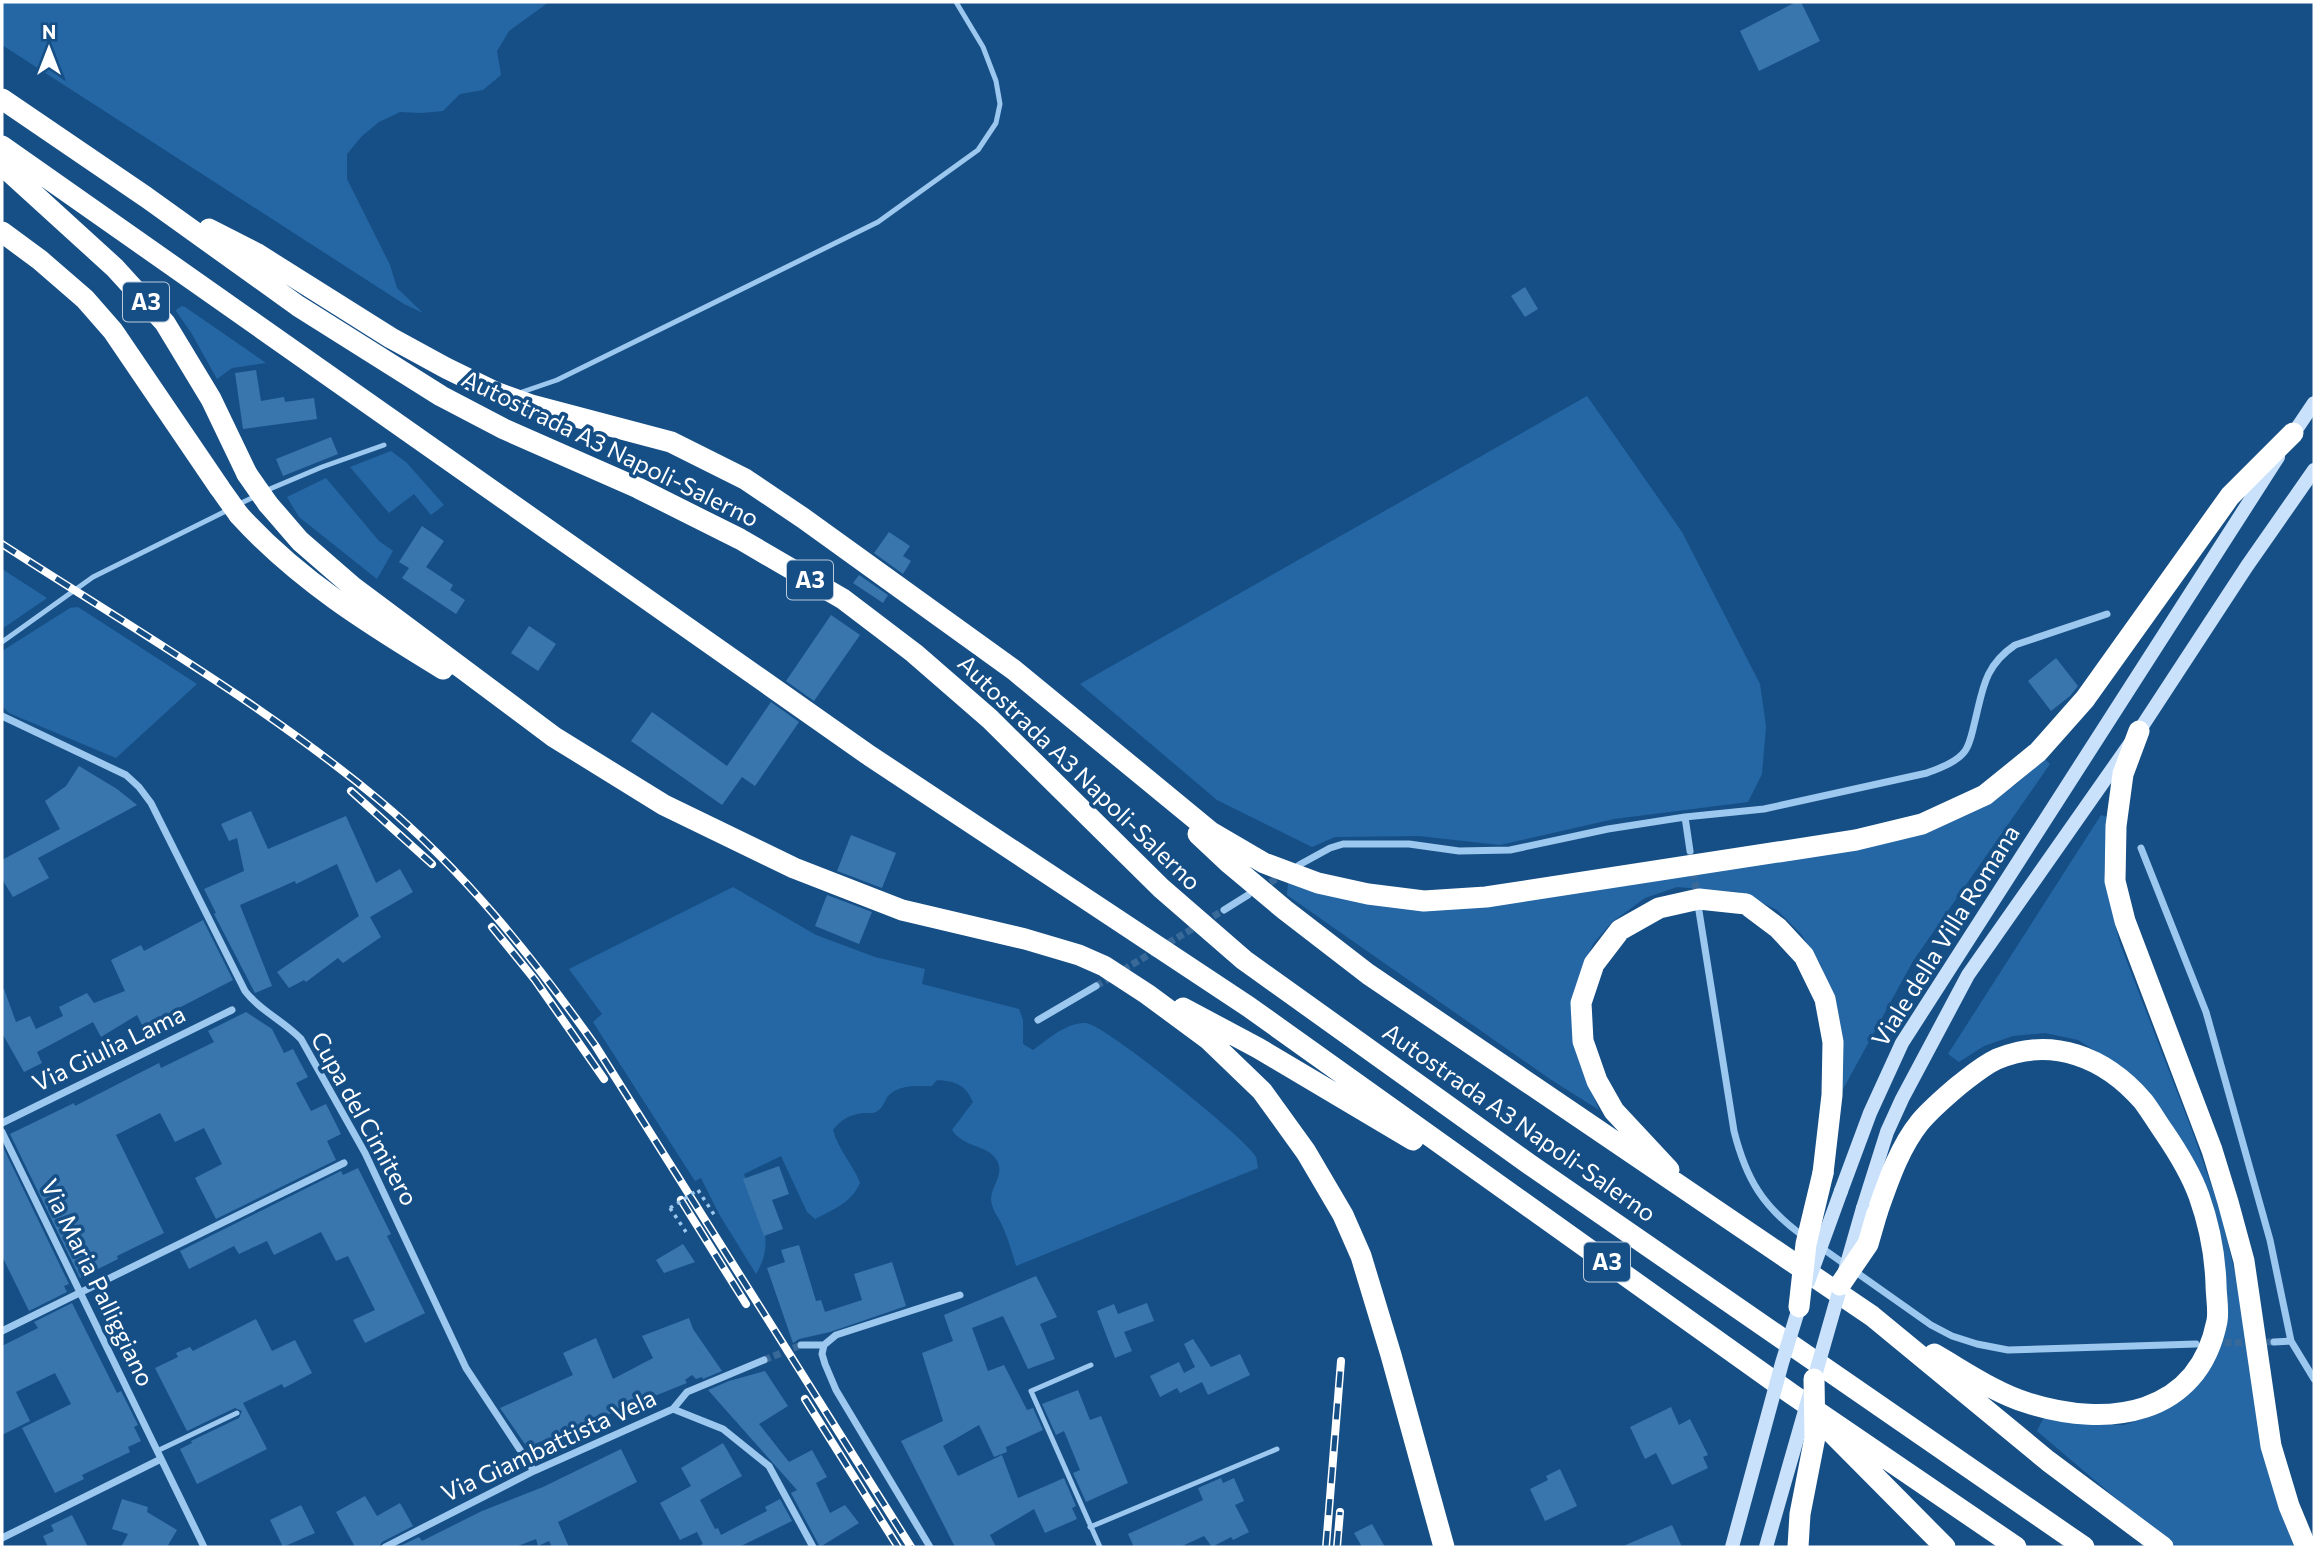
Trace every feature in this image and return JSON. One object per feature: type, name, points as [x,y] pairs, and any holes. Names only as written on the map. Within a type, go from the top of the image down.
[{"type":"highway","name":"Autostrada A3 Napoli-Salerno","points":[[2,99],[146,197],[298,306],[441,396],[504,429],[638,488],[729,533],[843,599],[914,653],[990,719],[1161,888],[1244,960],[1529,1164],[2084,1547]]},
{"type":"highway","name":"A3","points":[[2,146],[870,756],[1249,1007],[1793,1395],[2016,1547]]},
{"type":"highway","name":"A3","points":[[2,165],[115,268],[165,323],[211,399],[247,474],[268,504],[321,562],[554,737],[664,805],[794,868],[902,909],[1054,946],[1100,976],[1258,1048],[1534,1211]]},
{"type":"highway","points":[[146,197],[256,253],[391,338],[495,392],[543,408],[671,442],[745,479],[1014,670],[1210,832],[1264,863],[1318,883],[1368,894],[1424,901],[1486,897],[1856,840],[1922,824],[1985,795],[2038,752],[2085,699],[2230,496],[2293,433]]},
{"type":"highway","points":[[2,232],[85,299],[113,331],[219,487],[262,541],[310,583],[397,641],[512,707]]},
{"type":"highway","points":[[2139,731],[2123,774],[2116,826],[2115,881],[2125,921],[2212,1150],[2228,1202],[2244,1262],[2271,1446],[2289,1506],[2306,1547]]},
{"type":"highway","points":[[1102,744],[1230,864],[1368,974],[1872,1317],[1987,1384],[2026,1403],[2062,1411],[2110,1416],[2154,1406],[2183,1385],[2205,1357],[2217,1320],[2215,1261],[2199,1195],[2174,1147],[2142,1101],[2113,1073],[2077,1053],[2044,1048],[2015,1052],[1983,1066],[1941,1100],[1919,1123],[1870,1210],[1868,1244],[1840,1285]]},
{"type":"highway","points":[[1697,1199],[1614,1111],[1597,1082],[1583,1041],[1581,1003],[1594,964],[1620,930],[1659,908],[1699,899],[1746,904],[1778,928],[1804,956],[1825,999],[1833,1042],[1832,1095],[1823,1173],[1805,1244],[1799,1307]]},
{"type":"highway","name":"A3","points":[[1100,976],[1147,994],[1208,1039],[1262,1091],[1306,1152],[1343,1215],[1361,1256],[1444,1547]]},
{"type":"highway","points":[[1872,1317],[2048,1461],[2163,1547]]},
{"type":"highway","points":[[1798,1547],[1800,1514],[1815,1437],[1814,1379]]},
{"type":"highway","points":[[1793,1395],[1945,1547]]},
{"type":"main road","name":"Viale della Villa Romana","points":[[1732,1547],[1799,1307],[1870,1113],[1902,1043],[2314,403]]},
{"type":"main road","name":"Viale della Villa Romana","points":[[1870,1210],[1888,1132],[1902,1099],[1968,975],[2139,731],[2314,470]]},
{"type":"main road","points":[[1766,1547],[1840,1285]]},
{"type":"street","points":[[1299,865],[1343,845],[1409,845],[1459,850],[1510,849],[1608,829],[1685,817],[1764,809],[1927,773],[1950,763],[1965,752],[1973,733],[1990,668],[2002,654],[2015,645],[2107,614]]},
{"type":"street","name":"Cupa del Cimitero","points":[[2,716],[126,775],[151,803],[245,991],[301,1039],[365,1153],[466,1368],[534,1471]]},
{"type":"street","points":[[1685,817],[1690,851]]},
{"type":"street","points":[[2141,848],[2206,1012],[2270,1240],[2291,1341],[2314,1379]]},
{"type":"street","points":[[1224,910],[1248,895]]},
{"type":"street","points":[[1699,911],[1734,1131],[1741,1159],[1761,1198],[1784,1222],[1931,1325],[1977,1344],[2008,1350],[2196,1344]]},
{"type":"street","points":[[1038,1020],[1100,976]]},
{"type":"street","name":"Via Giulia Lama","points":[[2,1123],[232,1010]]},
{"type":"street","name":"Via Maria Palliggiano","points":[[2,1132],[204,1547]]},
{"type":"street","points":[[2,1331],[344,1163]]},
{"type":"street","points":[[930,1547],[836,1390],[822,1354],[824,1345],[836,1335],[960,1295]]},
{"type":"street","points":[[2274,1342],[2291,1341]]},
{"type":"street","points":[[802,1345],[824,1345]]},
{"type":"street","name":"Via Giambattista Vela","points":[[385,1547],[534,1471],[673,1409],[687,1392],[764,1360]]},
{"type":"street","points":[[673,1409],[723,1429],[769,1466],[813,1547]]},
{"type":"street","points":[[2,1538],[159,1455]]},
{"type":"lane","points":[[522,392],[557,380],[878,222],[978,150],[996,123],[1000,104],[996,81],[984,47],[956,2]]},
{"type":"lane","points":[[2,642],[93,577],[277,485],[384,445]]},
{"type":"lane","points":[[1091,1365],[1031,1391],[1100,1547]]},
{"type":"lane","points":[[159,1455],[237,1413]]},
{"type":"lane","points":[[1090,1527],[1277,1448]]},
{"type":"path","points":[[686,1232],[670,1208],[698,1190],[715,1216]]},
{"type":"shaded area","points":[[2,2],[549,2],[509,31],[497,51],[501,75],[483,90],[460,94],[443,111],[400,112],[379,122],[362,136],[347,154],[347,179],[390,265],[397,288],[423,313],[404,304],[2,45]]},
{"type":"shaded area","points":[[182,306],[266,363],[232,368],[217,379],[176,311]]},
{"type":"shaded area","points":[[1587,396],[1682,532],[1760,684],[1766,726],[1762,774],[1748,802],[1614,819],[1500,845],[1419,836],[1335,837],[1312,847],[1217,800],[1080,684]]},
{"type":"shaded area","points":[[391,451],[407,463],[444,505],[431,515],[414,494],[389,513],[350,467]]},
{"type":"shaded area","points":[[326,478],[379,541],[393,551],[377,579],[299,517],[287,497]]},
{"type":"shaded area","points":[[2,569],[47,598],[2,629]]},
{"type":"shaded area","points":[[78,607],[197,684],[116,758],[9,713],[2,706],[2,651],[70,608]]},
{"type":"shaded area","points":[[2045,759],[2050,764],[1913,961],[1842,1091],[1831,998],[1821,965],[1801,934],[1777,910],[1739,892],[1677,887],[1645,898],[1612,922],[1593,944],[1576,986],[1572,1023],[1580,1064],[1599,1110],[1550,1079],[1287,895],[1288,883],[1363,902],[1411,909],[1960,815],[2015,785]]},
{"type":"shaded area","points":[[2101,815],[2107,817],[2104,873],[2119,941],[2221,1213],[2241,1299],[2279,1508],[2294,1547],[2173,1547],[2037,1431],[2044,1417],[2079,1423],[2124,1425],[2155,1415],[2182,1400],[2202,1376],[2222,1342],[2227,1299],[2219,1240],[2119,1066],[2078,1040],[2045,1033],[2013,1036],[1984,1046],[1959,1062],[1948,1054]]},
{"type":"shaded area","points":[[733,887],[816,935],[875,957],[925,969],[922,984],[1019,1009],[1023,1020],[1023,1044],[1033,1050],[1072,1025],[1086,1023],[1098,1029],[1146,1062],[1203,1107],[1247,1146],[1256,1157],[1258,1168],[1016,1266],[991,1200],[999,1175],[999,1164],[992,1154],[963,1140],[952,1130],[973,1102],[967,1092],[949,1081],[937,1080],[932,1086],[908,1086],[892,1092],[876,1112],[853,1115],[833,1130],[860,1183],[847,1201],[815,1219],[807,1212],[781,1156],[744,1174],[765,1236],[762,1261],[756,1274],[719,1214],[701,1178],[695,1181],[593,1022],[602,1014],[569,969]]},
{"type":"building","points":[[1796,2],[1801,2],[1820,41],[1759,71],[1740,31]]},
{"type":"building","points":[[1525,287],[1538,309],[1525,317],[1511,296]]},
{"type":"building","points":[[256,370],[261,401],[284,397],[285,402],[314,398],[317,419],[243,429],[235,373]]},
{"type":"building","points":[[331,437],[338,454],[283,476],[276,459]]},
{"type":"building","points":[[422,526],[444,541],[426,567],[453,585],[450,590],[465,600],[456,614],[402,578],[409,568],[399,562]]},
{"type":"building","points":[[889,532],[910,546],[903,556],[911,561],[903,574],[874,553]]},
{"type":"building","points":[[859,575],[888,595],[883,603],[853,583]]},
{"type":"building","points":[[831,615],[860,635],[814,701],[786,681]]},
{"type":"building","points":[[529,626],[556,644],[538,671],[511,653]]},
{"type":"building","points":[[2056,658],[2078,686],[2051,711],[2028,681]]},
{"type":"building","points":[[771,702],[799,722],[755,786],[742,777],[722,805],[631,741],[652,712],[727,766]]},
{"type":"building","points":[[79,766],[117,789],[137,805],[38,858],[49,878],[13,897],[2,879],[2,860],[60,829],[45,801],[66,786]]},
{"type":"building","points":[[251,811],[268,849],[346,816],[376,883],[400,869],[413,892],[370,917],[381,937],[343,963],[338,958],[306,982],[304,980],[289,988],[277,972],[359,916],[337,864],[296,884],[295,881],[240,905],[272,986],[255,993],[204,889],[244,871],[237,838],[229,841],[221,824]]},
{"type":"building","points":[[851,835],[896,853],[882,888],[837,871]]},
{"type":"building","points":[[827,895],[872,912],[859,944],[815,926]]},
{"type":"building","points":[[203,920],[233,980],[173,1011],[178,1019],[147,1035],[137,1015],[101,1037],[93,1022],[37,1052],[42,1063],[24,1072],[2,1033],[2,989],[16,1022],[30,1016],[36,1029],[63,1016],[59,1007],[87,993],[94,1003],[125,991],[111,960],[141,945],[144,951]]},
{"type":"building","points":[[246,1012],[272,1029],[284,1053],[293,1049],[308,1077],[296,1083],[311,1111],[326,1104],[341,1134],[327,1141],[336,1160],[216,1219],[195,1178],[222,1164],[204,1128],[175,1142],[160,1113],[116,1135],[164,1233],[80,1278],[10,1134],[74,1103],[75,1106],[159,1063],[161,1068],[214,1042],[208,1031]]},
{"type":"building","points":[[2,1145],[69,1284],[64,1286],[67,1292],[29,1311],[2,1256]]},
{"type":"building","points":[[779,1166],[789,1194],[772,1200],[783,1229],[764,1236],[743,1179]]},
{"type":"building","points":[[358,1168],[391,1234],[387,1236],[425,1313],[365,1343],[353,1320],[375,1310],[348,1256],[336,1261],[321,1232],[274,1255],[267,1241],[239,1254],[234,1246],[189,1269],[180,1251],[341,1171],[343,1175]]},
{"type":"building","points":[[683,1244],[695,1262],[664,1273],[656,1260]]},
{"type":"building","points":[[799,1245],[816,1301],[821,1300],[825,1312],[862,1300],[854,1274],[892,1262],[906,1306],[793,1343],[767,1268],[785,1262],[781,1250]]},
{"type":"building","points":[[1036,1276],[1057,1317],[1040,1324],[1055,1359],[1028,1369],[1003,1316],[972,1328],[988,1371],[1004,1365],[1027,1410],[1033,1408],[1043,1430],[1006,1447],[1007,1452],[994,1457],[979,1425],[943,1446],[958,1476],[1002,1455],[1018,1498],[1064,1478],[1076,1506],[1072,1508],[1077,1519],[1045,1533],[1034,1509],[990,1535],[996,1547],[955,1547],[901,1441],[943,1421],[922,1353],[953,1341],[944,1315]]},
{"type":"building","points":[[72,1303],[117,1393],[121,1391],[138,1425],[134,1427],[141,1441],[128,1447],[130,1452],[82,1475],[84,1479],[55,1493],[22,1428],[71,1404],[55,1373],[16,1392],[30,1421],[2,1435],[2,1346],[38,1328],[34,1322]]},
{"type":"building","points":[[1147,1303],[1154,1321],[1124,1332],[1132,1351],[1115,1358],[1097,1311],[1114,1304],[1118,1314]]},
{"type":"building","points":[[689,1318],[693,1329],[722,1371],[703,1379],[696,1379],[692,1375],[685,1380],[687,1383],[527,1447],[500,1408],[573,1375],[563,1353],[596,1338],[613,1379],[653,1358],[642,1336]]},
{"type":"building","points":[[256,1319],[272,1351],[295,1340],[312,1373],[284,1388],[282,1384],[243,1403],[267,1449],[197,1484],[180,1449],[239,1418],[242,1411],[235,1408],[187,1431],[155,1368],[178,1357],[176,1353],[190,1347],[193,1351]]},
{"type":"building","points":[[1193,1339],[1211,1367],[1240,1354],[1250,1375],[1208,1395],[1202,1382],[1180,1393],[1177,1388],[1160,1397],[1150,1376],[1179,1362],[1184,1373],[1195,1367],[1184,1344]]},
{"type":"building","points":[[765,1371],[788,1406],[759,1424],[789,1462],[812,1450],[827,1477],[816,1483],[830,1513],[845,1505],[859,1523],[820,1547],[791,1493],[797,1490],[708,1390]]},
{"type":"building","points":[[1078,1390],[1090,1420],[1101,1416],[1128,1483],[1086,1502],[1073,1473],[1080,1470],[1064,1431],[1056,1435],[1042,1404]]},
{"type":"building","points":[[1671,1407],[1679,1425],[1690,1419],[1708,1455],[1703,1457],[1708,1468],[1672,1485],[1656,1453],[1645,1459],[1630,1427]]},
{"type":"building","points":[[723,1443],[742,1476],[700,1500],[715,1529],[718,1528],[721,1535],[767,1511],[765,1507],[780,1499],[792,1521],[739,1547],[697,1547],[703,1544],[697,1532],[680,1540],[660,1503],[691,1486],[681,1468]]},
{"type":"building","points":[[621,1449],[637,1482],[558,1522],[569,1547],[552,1547],[549,1541],[538,1546],[536,1539],[515,1547],[398,1547],[419,1537],[422,1541]]},
{"type":"building","points":[[1560,1469],[1577,1506],[1545,1521],[1530,1489],[1548,1480],[1546,1476]]},
{"type":"building","points":[[1221,1478],[1223,1483],[1234,1478],[1244,1501],[1235,1505],[1249,1532],[1233,1540],[1231,1537],[1212,1547],[1204,1536],[1180,1547],[1134,1547],[1128,1534],[1203,1500],[1198,1488]]},
{"type":"building","points":[[365,1496],[377,1516],[400,1503],[413,1526],[382,1542],[379,1547],[355,1547],[336,1512]]},
{"type":"building","points":[[122,1499],[148,1507],[147,1512],[177,1530],[167,1547],[121,1547],[128,1534],[112,1529]]},
{"type":"building","points":[[301,1505],[315,1533],[283,1547],[270,1520]]},
{"type":"building","points":[[72,1515],[88,1547],[48,1547],[43,1536],[54,1531],[51,1525]]},
{"type":"building","points":[[1372,1524],[1385,1547],[1362,1547],[1354,1533]]},
{"type":"building","points":[[1672,1525],[1682,1547],[1621,1547]]},
{"type":"tunnel","points":[[1690,851],[1697,895]]},
{"type":"tunnel","points":[[1261,888],[1284,874]]},
{"type":"tunnel","points":[[1096,986],[1224,910]]},
{"type":"tunnel","points":[[2214,1343],[2274,1342]]},
{"type":"tunnel","points":[[764,1360],[801,1345]]},
{"type":"railway","points":[[2,544],[194,666],[289,731],[379,800],[468,885],[521,947],[595,1045],[911,1547]]},
{"type":"railway","points":[[351,791],[432,864]]},
{"type":"railway","points":[[492,927],[535,980],[604,1079]]},
{"type":"railway","points":[[681,1200],[746,1304]]},
{"type":"railway","points":[[1326,1547],[1341,1361]]},
{"type":"railway","points":[[805,1399],[898,1547]]},
{"type":"railway","points":[[1337,1547],[1340,1512]]}]
